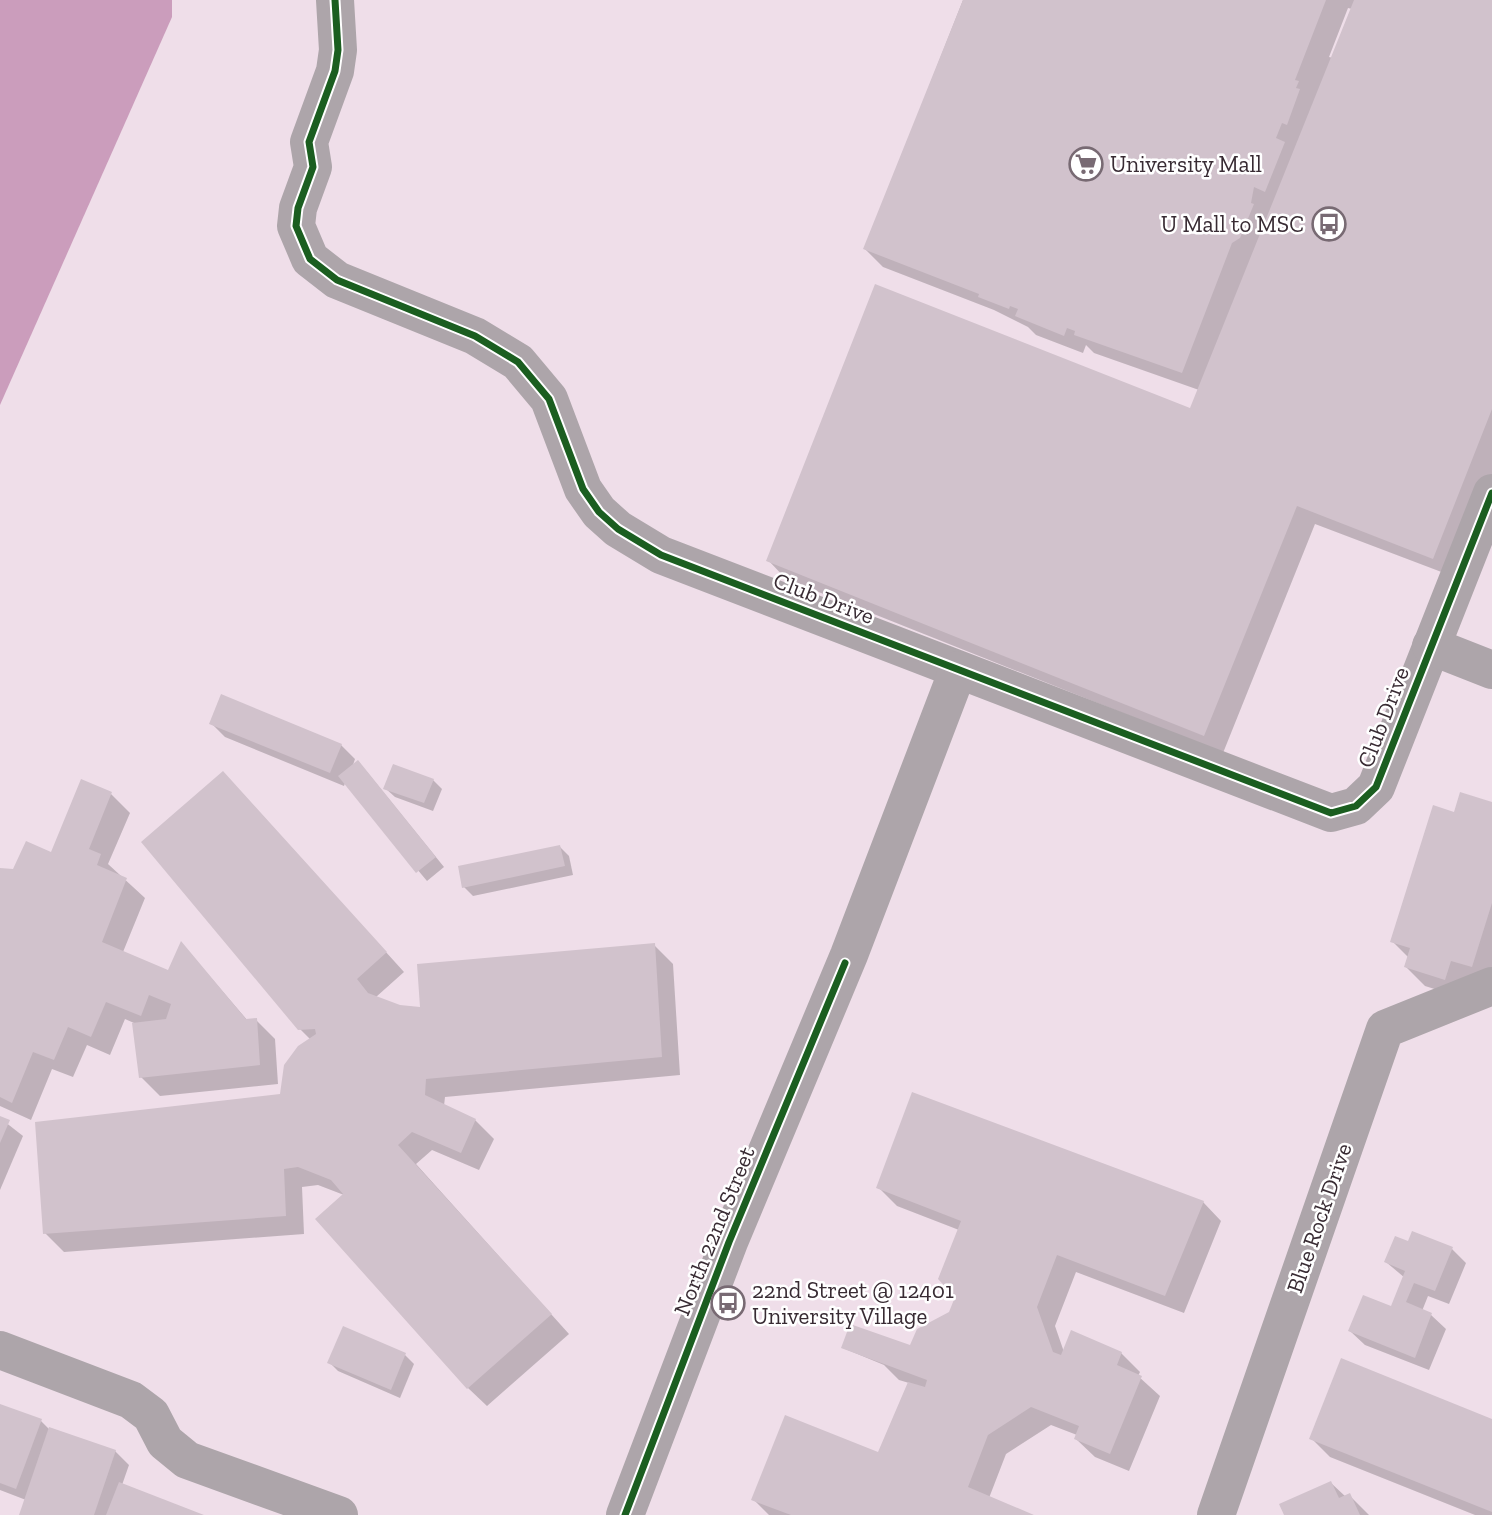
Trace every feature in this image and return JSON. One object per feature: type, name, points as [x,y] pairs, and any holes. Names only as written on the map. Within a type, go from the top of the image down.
[{"type":"street","name":"Club Drive","points":[[335,0],[338,50],[328,92],[309,142],[313,167],[296,226],[310,259],[337,280],[475,336],[518,362],[549,399],[583,489],[599,512],[618,529],[661,555],[1331,813],[1356,806],[1376,787],[1492,493]]},
{"type":"street","name":"Club Drive","points":[[313,167],[328,158],[332,151],[357,83],[363,46],[361,0]]},
{"type":"street","points":[[1432,646],[1492,670]]},
{"type":"street","name":"North 22nd Street","points":[[625,1515],[729,1242],[849,955],[958,670]]},
{"type":"street","name":"Blue Rock Drive","points":[[1216,1515],[1385,1029],[1492,986]]},
{"type":"street","points":[[0,1350],[131,1400],[152,1415],[165,1442],[187,1460],[339,1515]]},
{"type":"shaded area","points":[[0,0],[172,0],[172,17],[0,405]]},
{"type":"building","name":"University Mall","points":[[963,0],[1326,0],[1295,80],[1299,81],[1296,88],[1300,89],[1287,125],[1282,123],[1276,138],[1285,142],[1265,192],[1254,187],[1251,203],[1254,204],[1240,238],[1232,243],[1182,373],[1074,335],[1075,331],[1067,328],[1064,336],[1015,316],[1018,309],[1010,306],[1009,309],[978,297],[979,294],[863,249]]},
{"type":"building","points":[[1354,0],[1492,0],[1492,409],[1433,559],[1297,506],[1204,736],[766,561],[875,284],[1190,408]]},
{"type":"building","points":[[221,694],[342,744],[330,773],[209,724]]},
{"type":"building","points":[[358,760],[436,857],[416,873],[338,776]]},
{"type":"building","points":[[393,764],[434,779],[424,803],[383,789]]},
{"type":"building","points":[[223,771],[387,952],[357,979],[368,993],[400,1005],[420,1007],[417,964],[655,943],[662,1057],[426,1079],[425,1095],[476,1119],[461,1153],[412,1132],[398,1145],[552,1314],[467,1389],[315,1219],[343,1194],[331,1180],[298,1167],[284,1169],[286,1216],[43,1234],[35,1122],[280,1094],[284,1065],[298,1046],[316,1034],[315,1029],[298,1030],[141,842]]},
{"type":"building","points":[[81,779],[112,792],[89,849],[101,854],[97,865],[127,878],[102,942],[168,970],[181,941],[246,1019],[257,1018],[260,1065],[139,1078],[132,1023],[166,1019],[171,1004],[149,995],[141,1016],[106,1002],[91,1037],[68,1027],[54,1060],[33,1052],[12,1103],[0,1097],[0,868],[13,869],[26,841],[51,852]]},
{"type":"building","points":[[1460,792],[1492,802],[1492,903],[1472,967],[1451,961],[1445,980],[1404,967],[1410,948],[1390,942],[1433,805],[1454,812]]},
{"type":"building","points":[[560,845],[565,866],[462,888],[458,866]]},
{"type":"building","points":[[912,1092],[1204,1201],[1165,1296],[1057,1255],[1037,1307],[1053,1352],[1061,1355],[1071,1330],[1122,1352],[1117,1365],[1142,1376],[1110,1454],[1074,1439],[1079,1426],[1031,1407],[988,1435],[968,1487],[1034,1515],[791,1515],[751,1500],[785,1415],[878,1452],[908,1382],[925,1387],[927,1380],[841,1348],[850,1324],[910,1345],[917,1329],[949,1312],[955,1297],[938,1279],[961,1221],[876,1188]]},
{"type":"building","points":[[0,1116],[10,1120],[0,1143]]},
{"type":"building","points":[[1412,1231],[1453,1247],[1435,1291],[1414,1283],[1406,1302],[1432,1313],[1415,1358],[1348,1331],[1363,1295],[1391,1306],[1405,1271],[1384,1262],[1395,1236],[1408,1241]]},
{"type":"building","points":[[343,1326],[406,1353],[391,1390],[327,1363]]},
{"type":"building","points":[[1341,1358],[1492,1419],[1492,1512],[1309,1439]]},
{"type":"building","points":[[0,1404],[42,1419],[16,1489],[0,1483]]},
{"type":"building","points":[[49,1427],[116,1450],[94,1515],[19,1515]]},
{"type":"building","points":[[1331,1481],[1339,1498],[1350,1493],[1360,1515],[1284,1515],[1279,1504]]},
{"type":"building","points":[[119,1482],[204,1515],[106,1515]]},
{"type":"cycle path","points":[[335,0],[338,50],[335,71],[309,142],[313,167],[298,208],[296,226],[310,259],[337,280],[475,336],[518,362],[549,399],[583,489],[599,512],[618,529],[661,555],[1331,813],[1356,806],[1376,787],[1492,493]]},
{"type":"cycle path","points":[[625,1515],[729,1242],[845,963]]},
{"type":"place","name":"University Mall","points":[[1086,164]]},
{"type":"place","name":"U Mall to MSC","points":[[1329,224]]},
{"type":"place","name":"22nd Street @ 12401 University Village","points":[[728,1303]]}]
